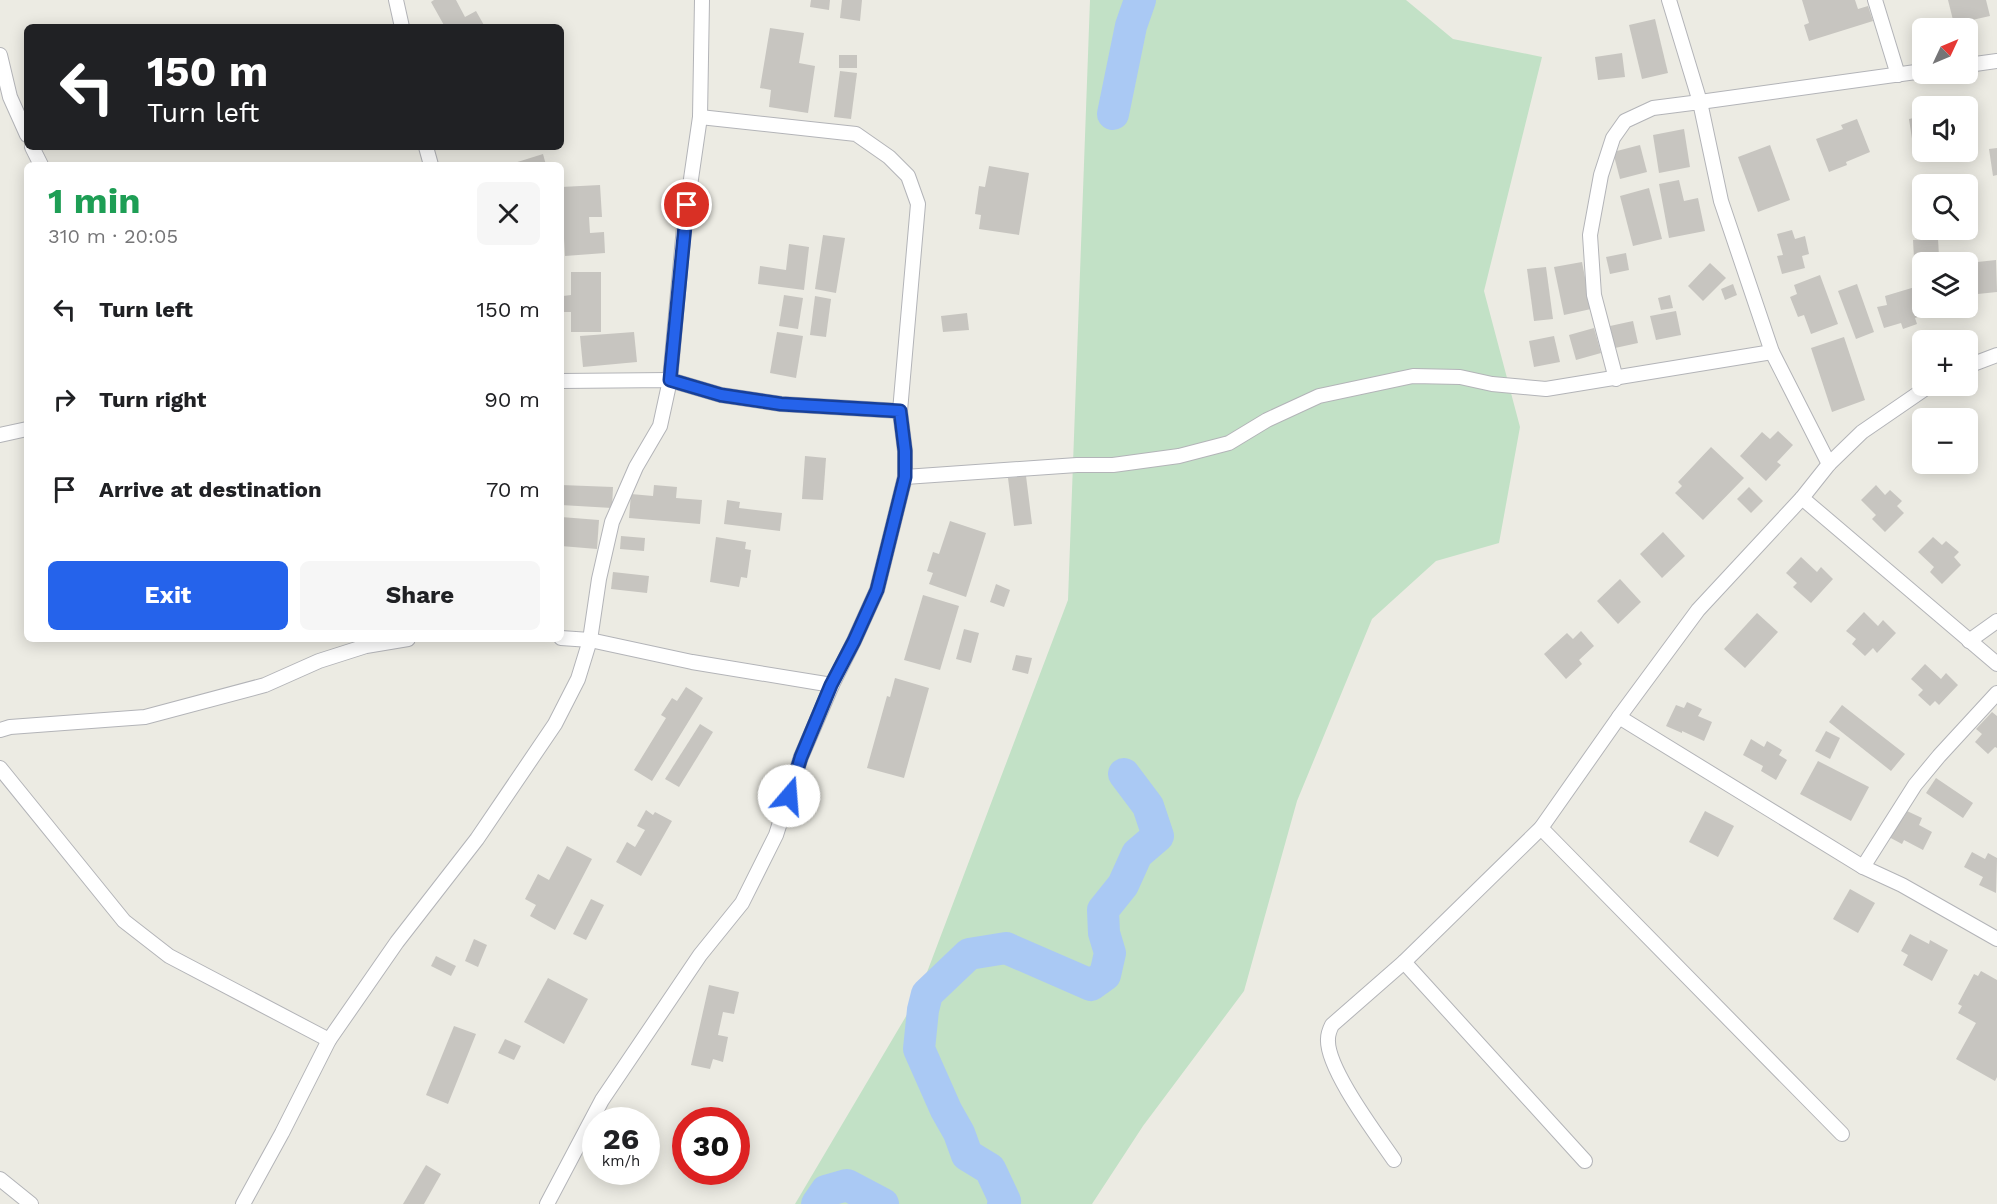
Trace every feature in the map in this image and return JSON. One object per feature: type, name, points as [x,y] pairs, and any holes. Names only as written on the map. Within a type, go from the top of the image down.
[{"type":"street","points":[[396,0],[401,24]]},
{"type":"street","points":[[243,1204],[329,1040],[397,942],[477,839],[555,724],[578,679],[590,640],[599,579],[612,522],[636,468],[660,426],[670,380],[684,227],[700,117],[702,0]]},
{"type":"street","points":[[1670,0],[1700,102],[1721,201],[1772,352],[1829,464]]},
{"type":"street","points":[[1875,0],[1898,75]]},
{"type":"street","points":[[0,55],[10,96],[24,128]]},
{"type":"street","points":[[1978,64],[1997,61]]},
{"type":"street","points":[[1616,378],[1594,295],[1590,236],[1601,175],[1613,138],[1625,121],[1653,108],[1912,73]]},
{"type":"street","points":[[547,1204],[602,1100],[700,955],[742,903],[776,835],[801,757],[831,685],[877,590],[905,477],[905,451],[900,411],[918,204],[908,176],[889,157],[856,134],[700,117]]},
{"type":"street","points":[[905,477],[1077,465],[1113,465],[1179,456],[1229,443],[1258,424],[1319,396],[1413,376],[1460,377],[1492,384],[1546,389],[1772,352]]},
{"type":"street","points":[[1978,362],[1997,355]]},
{"type":"street","points":[[564,381],[670,380],[721,395],[781,404],[900,411]]},
{"type":"street","points":[[1394,1160],[1362,1115],[1331,1060],[1328,1039],[1332,1025],[1404,962],[1541,828],[1698,610],[1802,498],[1829,464],[1862,432],[1914,396]]},
{"type":"street","points":[[0,435],[24,430]]},
{"type":"street","points":[[1802,498],[1997,664]]},
{"type":"street","points":[[1969,641],[1997,621]]},
{"type":"street","points":[[564,638],[590,640],[693,662],[831,685]]},
{"type":"street","points":[[0,730],[10,727],[145,717],[264,685],[319,661],[366,646],[390,642]]},
{"type":"street","points":[[1863,867],[1915,785],[1997,693]]},
{"type":"street","points":[[1619,717],[1863,867],[1902,885],[1997,939]]},
{"type":"street","points":[[0,768],[124,921],[169,956],[329,1040]]},
{"type":"street","points":[[1541,828],[1842,1134]]},
{"type":"street","points":[[1404,962],[1585,1161]]},
{"type":"street","points":[[0,1179],[30,1204]]},
{"type":"green space","points":[[1090,0],[1406,0],[1453,39],[1542,57],[1484,291],[1520,427],[1499,543],[1436,561],[1372,619],[1297,801],[1244,991],[1143,1126],[1092,1204],[795,1204],[918,996],[1068,600]]},
{"type":"building","points":[[456,0],[465,17],[476,11],[483,24],[443,24],[431,2]]},
{"type":"building","points":[[811,0],[830,0],[829,10],[810,7]]},
{"type":"building","points":[[842,0],[862,0],[860,21],[840,18]]},
{"type":"building","points":[[1802,0],[1855,0],[1858,9],[1868,6],[1873,21],[1809,41],[1804,25],[1809,23]]},
{"type":"building","points":[[1948,0],[1986,0],[1990,16],[1978,19],[1952,18]]},
{"type":"building","points":[[1655,19],[1668,73],[1642,79],[1629,25]]},
{"type":"building","points":[[770,28],[804,33],[799,63],[815,66],[808,113],[769,107],[771,90],[760,88]]},
{"type":"building","points":[[1622,53],[1625,77],[1598,80],[1595,57]]},
{"type":"building","points":[[839,55],[857,55],[857,68],[839,68]]},
{"type":"building","points":[[840,71],[857,73],[851,119],[834,117]]},
{"type":"building","points":[[1912,118],[1912,139],[1909,119]]},
{"type":"building","points":[[1857,119],[1870,152],[1829,172],[1816,139],[1843,129],[1841,125]]},
{"type":"building","points":[[1684,129],[1690,167],[1659,173],[1653,135]]},
{"type":"building","points":[[1640,145],[1647,172],[1620,179],[1613,152]]},
{"type":"building","points":[[1770,145],[1790,200],[1758,212],[1738,157]]},
{"type":"building","points":[[1997,148],[1997,175],[1993,176],[1989,149]]},
{"type":"building","points":[[543,154],[545,162],[517,162]]},
{"type":"building","points":[[989,166],[1029,173],[1019,235],[979,229],[981,215],[975,214],[979,186],[985,187]]},
{"type":"building","points":[[1679,180],[1684,201],[1698,198],[1705,231],[1669,238],[1659,184]]},
{"type":"building","points":[[600,185],[602,217],[589,217],[590,233],[604,232],[605,253],[565,256],[564,187]]},
{"type":"building","points":[[1649,188],[1662,239],[1633,246],[1620,196]]},
{"type":"building","points":[[1792,230],[1795,239],[1805,236],[1809,254],[1802,256],[1805,268],[1782,274],[1777,256],[1783,255],[1777,234]]},
{"type":"building","points":[[823,235],[845,238],[836,293],[815,289]]},
{"type":"building","points":[[1913,240],[1938,240],[1939,252],[1914,252]]},
{"type":"building","points":[[789,244],[809,247],[804,290],[758,284],[760,266],[786,270]]},
{"type":"building","points":[[1626,253],[1629,270],[1610,274],[1606,257]]},
{"type":"building","points":[[1996,260],[1997,292],[1978,294],[1978,262]]},
{"type":"building","points":[[1582,262],[1591,309],[1564,315],[1554,267]]},
{"type":"building","points":[[1710,263],[1726,278],[1703,301],[1688,286]]},
{"type":"building","points":[[1546,267],[1553,319],[1534,321],[1527,269]]},
{"type":"building","points":[[571,272],[601,272],[601,332],[571,332],[571,312],[564,312],[564,296],[571,295]]},
{"type":"building","points":[[1820,275],[1838,324],[1811,334],[1804,315],[1798,317],[1790,297],[1797,294],[1794,285]]},
{"type":"building","points":[[1733,284],[1737,295],[1725,300],[1721,289]]},
{"type":"building","points":[[1857,284],[1874,332],[1856,339],[1838,291]]},
{"type":"building","points":[[1912,288],[1912,318],[1915,318],[1917,324],[1903,329],[1901,323],[1884,328],[1877,307],[1887,305],[1885,296]]},
{"type":"building","points":[[784,295],[803,298],[798,329],[779,326]]},
{"type":"building","points":[[1670,295],[1673,308],[1661,310],[1658,298]]},
{"type":"building","points":[[815,296],[831,299],[826,337],[810,335]]},
{"type":"building","points":[[1676,311],[1681,335],[1656,340],[1650,316]]},
{"type":"building","points":[[967,313],[969,330],[943,332],[941,316]]},
{"type":"building","points":[[1633,321],[1638,343],[1615,348],[1610,326]]},
{"type":"building","points":[[1594,328],[1601,353],[1576,360],[1569,335]]},
{"type":"building","points":[[634,332],[637,362],[583,367],[580,336]]},
{"type":"building","points":[[777,332],[803,336],[796,378],[770,373]]},
{"type":"building","points":[[1554,336],[1560,362],[1534,367],[1529,341]]},
{"type":"building","points":[[1844,337],[1865,400],[1832,412],[1811,348]]},
{"type":"building","points":[[1778,431],[1793,445],[1777,462],[1781,465],[1766,481],[1740,456],[1762,432],[1770,439]]},
{"type":"building","points":[[1711,447],[1744,478],[1703,520],[1675,493],[1682,486],[1678,482]]},
{"type":"building","points":[[805,456],[826,458],[823,500],[802,499]]},
{"type":"building","points":[[1026,476],[1032,524],[1014,526],[1008,478]]},
{"type":"building","points":[[564,485],[613,487],[612,508],[564,505]]},
{"type":"building","points":[[654,485],[677,487],[676,498],[702,500],[700,524],[629,518],[631,494],[653,496]]},
{"type":"building","points":[[1876,485],[1885,495],[1890,490],[1902,501],[1897,506],[1904,513],[1885,532],[1872,519],[1876,515],[1861,500]]},
{"type":"building","points":[[1749,487],[1763,501],[1751,513],[1737,499]]},
{"type":"building","points":[[727,500],[740,502],[739,508],[782,513],[780,531],[724,524]]},
{"type":"building","points":[[564,517],[599,520],[597,549],[564,546]]},
{"type":"building","points":[[950,521],[986,533],[966,597],[929,584],[933,573],[927,571],[933,552],[939,554]]},
{"type":"building","points":[[1663,532],[1685,556],[1662,578],[1640,554]]},
{"type":"building","points":[[621,536],[645,538],[644,551],[620,549]]},
{"type":"building","points":[[716,537],[746,542],[745,549],[751,550],[747,578],[741,577],[739,587],[710,582]]},
{"type":"building","points":[[1933,537],[1942,545],[1946,541],[1959,552],[1954,557],[1961,565],[1942,584],[1930,572],[1934,567],[1918,552]]},
{"type":"building","points":[[1801,557],[1817,572],[1821,567],[1833,579],[1811,603],[1793,587],[1797,583],[1786,573]]},
{"type":"building","points":[[613,572],[649,576],[647,593],[611,589]]},
{"type":"building","points":[[1620,579],[1641,602],[1618,624],[1597,601]]},
{"type":"building","points":[[996,584],[1010,590],[1004,607],[990,602]]},
{"type":"building","points":[[923,595],[959,606],[940,670],[904,660]]},
{"type":"building","points":[[1864,612],[1878,626],[1883,620],[1896,633],[1877,653],[1873,648],[1865,656],[1852,644],[1856,639],[1846,631]]},
{"type":"building","points":[[1757,613],[1778,632],[1745,668],[1724,649]]},
{"type":"building","points":[[964,629],[979,633],[971,663],[956,659]]},
{"type":"building","points":[[1581,631],[1594,646],[1579,660],[1582,664],[1566,679],[1544,654],[1567,633],[1573,639]]},
{"type":"building","points":[[1016,655],[1032,658],[1028,674],[1012,670]]},
{"type":"building","points":[[1925,664],[1941,679],[1946,673],[1958,685],[1939,705],[1935,701],[1930,706],[1918,695],[1923,690],[1911,679]]},
{"type":"building","points":[[895,678],[929,688],[904,778],[867,768],[887,696],[890,697]]},
{"type":"building","points":[[686,687],[703,698],[652,781],[634,770],[666,718],[661,715],[672,698],[677,701]]},
{"type":"building","points":[[1687,702],[1702,709],[1698,716],[1712,722],[1704,741],[1666,726],[1676,705],[1684,708]]},
{"type":"building","points":[[1842,705],[1905,754],[1891,771],[1829,722]]},
{"type":"building","points":[[1992,712],[1997,716],[1997,748],[1995,747],[1988,754],[1975,742],[1982,734],[1976,729]]},
{"type":"building","points":[[700,724],[713,732],[679,787],[665,779]]},
{"type":"building","points":[[1826,731],[1840,738],[1830,759],[1815,751]]},
{"type":"building","points":[[1751,739],[1764,747],[1767,741],[1782,750],[1779,755],[1787,760],[1776,780],[1761,771],[1763,766],[1743,755]]},
{"type":"building","points":[[1818,761],[1869,787],[1851,821],[1800,794]]},
{"type":"building","points":[[1936,778],[1973,803],[1963,818],[1926,793]]},
{"type":"building","points":[[646,810],[653,815],[655,812],[672,821],[641,876],[616,862],[627,842],[635,847],[645,830],[637,826]]},
{"type":"building","points":[[1705,811],[1734,826],[1718,857],[1689,842]]},
{"type":"building","points":[[1907,811],[1922,818],[1919,825],[1932,832],[1923,850],[1904,840],[1902,844],[1887,836],[1898,814],[1904,817]]},
{"type":"building","points":[[567,846],[592,859],[555,930],[530,916],[536,905],[525,899],[538,874],[549,880]]},
{"type":"building","points":[[1972,852],[1985,859],[1988,853],[1997,858],[1996,893],[1979,885],[1983,877],[1964,867]]},
{"type":"building","points":[[1850,889],[1875,903],[1858,933],[1833,919]]},
{"type":"building","points":[[591,899],[604,905],[586,940],[573,934]]},
{"type":"building","points":[[1910,934],[1929,944],[1930,940],[1948,950],[1932,981],[1903,965],[1908,955],[1901,951]]},
{"type":"building","points":[[474,939],[487,945],[478,967],[465,961]]},
{"type":"building","points":[[436,956],[456,966],[451,976],[431,966]]},
{"type":"building","points":[[1981,971],[1997,980],[1997,1077],[1995,1081],[1956,1059],[1976,1023],[1958,1013],[1962,1006],[1958,1004],[1974,974],[1978,976]]},
{"type":"building","points":[[548,978],[588,999],[564,1044],[524,1022]]},
{"type":"building","points":[[709,985],[739,992],[734,1014],[723,1012],[718,1035],[728,1037],[723,1062],[713,1059],[710,1069],[691,1065]]},
{"type":"building","points":[[454,1026],[476,1034],[448,1104],[426,1095]]},
{"type":"building","points":[[505,1039],[521,1046],[514,1060],[498,1053]]},
{"type":"building","points":[[426,1165],[441,1174],[424,1204],[403,1204]]},
{"type":"waterway","points":[[1113,114],[1131,26],[1140,0]]},
{"type":"waterway","points":[[1003,1204],[1005,1201],[990,1169],[967,1155],[919,1049],[927,994],[969,954],[1006,948],[1091,985],[1105,975],[1110,953],[1104,933],[1103,910],[1123,885],[1137,854],[1158,836],[1148,806],[1124,774]]},
{"type":"waterway","points":[[817,1204],[826,1191],[847,1185],[883,1204]]},
{"type":"route","points":[[687,205],[670,380],[721,395],[781,404],[900,411],[905,451],[905,477],[877,590],[831,685],[801,757],[789,796]]}]
